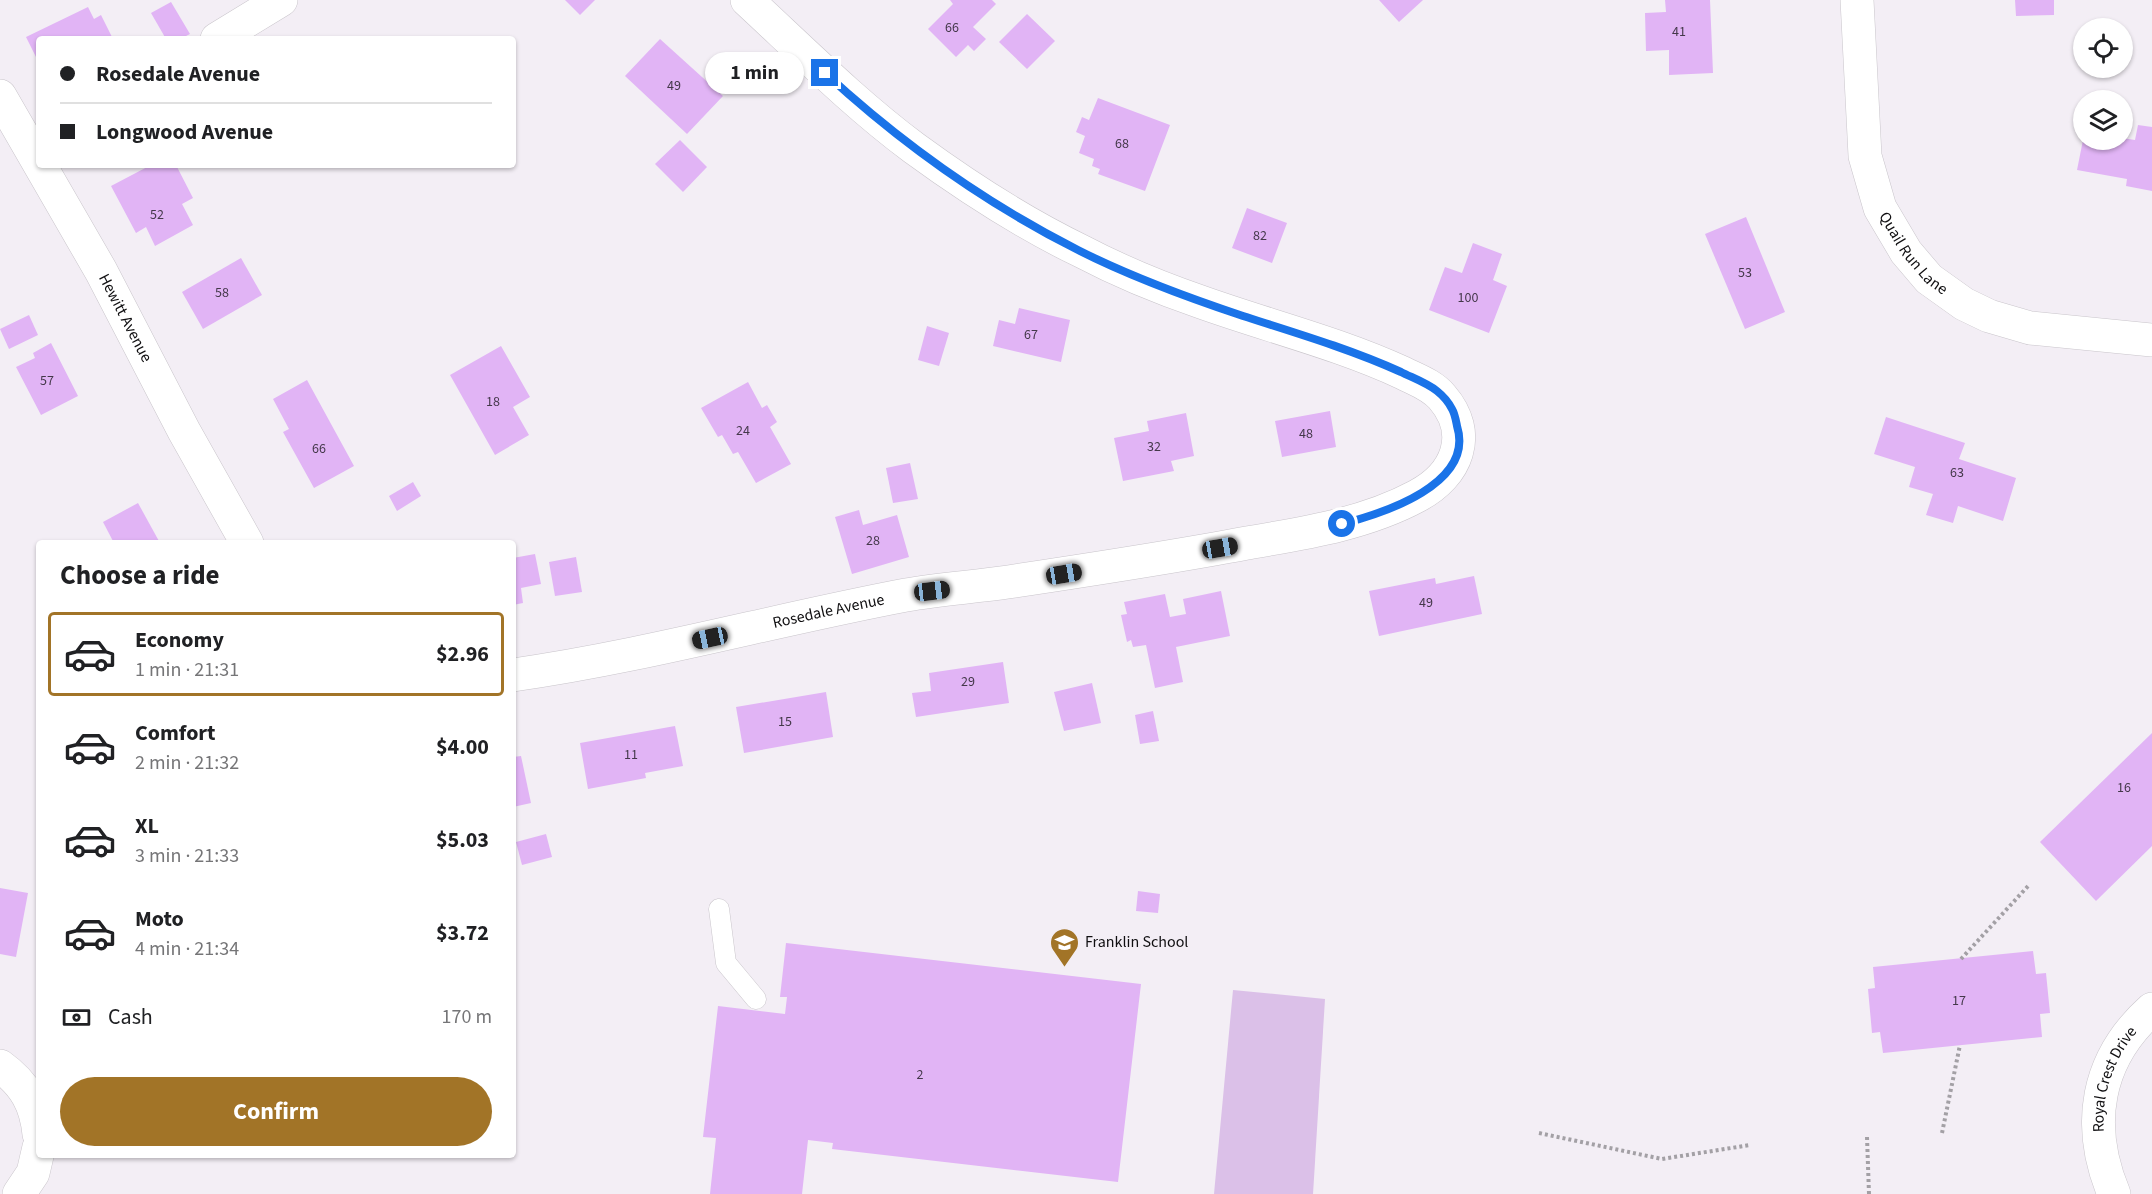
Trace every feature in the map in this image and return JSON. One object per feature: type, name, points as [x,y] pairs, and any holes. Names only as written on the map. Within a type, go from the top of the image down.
[{"type":"street","points":[[222,36],[281,0]]},
{"type":"street","name":"Rosedale Avenue","points":[[516,675],[576,666],[640,653],[910,594],[1064,574],[1324,529],[1385,510],[1421,495],[1443,477],[1460,451],[1459,431],[1452,409],[1438,392],[1419,381],[1378,361],[1199,302],[1149,282],[1077,250],[999,205],[913,147],[840,86],[747,0]]},
{"type":"street","name":"Quail Run Lane","points":[[1857,0],[1865,156],[1880,208],[1906,252],[1929,279],[1964,304],[1989,316],[2030,328],[2152,340]]},
{"type":"street","name":"Hewitt Avenue","points":[[0,96],[33,142]]},
{"type":"street","name":"Hewitt Avenue","points":[[47,168],[184,430],[245,540]]},
{"type":"street","name":"Royal Crest Drive","points":[[2114,1194],[2108,1180],[2097,1121],[2101,1087],[2115,1053],[2134,1025],[2152,1009]]},
{"type":"street","points":[[0,1066],[23,1087],[36,1111]]},
{"type":"street","points":[[19,1194],[33,1173],[36,1158]]},
{"type":"lane","points":[[718,909],[726,963],[756,999]]},
{"type":"path","points":[[1961,958],[2029,885]]},
{"type":"path","points":[[1942,1133],[1960,1045]]},
{"type":"path","points":[[1539,1133],[1662,1159],[1750,1145]]},
{"type":"path","points":[[1867,1137],[1869,1194]]},
{"type":"shaded area","points":[[1233,990],[1325,999],[1313,1194],[1214,1194]]},
{"type":"building","points":[[565,0],[595,0],[580,15]]},
{"type":"building","points":[[950,0],[992,0],[996,4],[973,27],[986,39],[974,51],[968,45],[956,57],[928,29],[953,4]]},
{"type":"building","points":[[1379,0],[1423,0],[1399,22]]},
{"type":"building","points":[[1665,0],[1710,0],[1713,73],[1669,75],[1669,50],[1646,51],[1645,13],[1666,12]]},
{"type":"building","points":[[2015,0],[2054,0],[2054,15],[2016,16]]},
{"type":"building","points":[[171,2],[190,34],[164,36],[151,13]]},
{"type":"building","points":[[88,7],[94,19],[101,15],[112,36],[36,36],[36,57],[26,37]]},
{"type":"building","points":[[1027,14],[1055,41],[1027,69],[999,42]]},
{"type":"building","points":[[660,39],[723,96],[687,134],[625,76]]},
{"type":"building","points":[[1098,98],[1170,125],[1145,191],[1098,174],[1100,169],[1092,166],[1094,159],[1079,153],[1085,136],[1076,132],[1082,117],[1089,120]]},
{"type":"building","points":[[2138,125],[2152,127],[2152,191],[2126,186],[2127,179],[2077,170],[2081,150],[2133,150],[2133,140],[2135,140]]},
{"type":"building","points":[[680,140],[707,167],[683,192],[655,164]]},
{"type":"building","points":[[145,168],[178,168],[193,198],[182,204],[193,225],[155,246],[146,227],[136,233],[111,186]]},
{"type":"building","points":[[1247,208],[1287,223],[1272,263],[1232,248]]},
{"type":"building","points":[[1746,217],[1785,312],[1745,329],[1705,234]]},
{"type":"building","points":[[1473,243],[1502,254],[1493,280],[1507,286],[1489,333],[1429,310],[1445,267],[1462,273]]},
{"type":"building","points":[[241,258],[262,295],[203,329],[182,292]]},
{"type":"building","points":[[1019,308],[1070,320],[1061,362],[993,346],[999,320],[1015,324]]},
{"type":"building","points":[[29,315],[38,335],[9,349],[0,329]]},
{"type":"building","points":[[927,326],[949,333],[939,366],[918,360]]},
{"type":"building","points":[[51,343],[78,396],[41,415],[16,367],[35,358],[33,353]]},
{"type":"building","points":[[501,346],[530,397],[513,407],[529,435],[495,455],[450,375]]},
{"type":"building","points":[[307,380],[354,466],[314,488],[283,432],[289,429],[273,399]]},
{"type":"building","points":[[748,382],[762,408],[767,405],[777,422],[770,427],[791,464],[756,483],[738,452],[733,454],[722,435],[718,437],[701,408]]},
{"type":"building","points":[[1330,411],[1336,447],[1282,457],[1275,421]]},
{"type":"building","points":[[1186,413],[1194,456],[1171,461],[1174,471],[1123,481],[1114,438],[1149,431],[1147,421]]},
{"type":"building","points":[[1886,417],[1965,443],[1959,459],[2016,478],[2003,521],[1958,506],[1953,523],[1926,515],[1933,494],[1909,487],[1915,467],[1874,454]]},
{"type":"building","points":[[910,463],[918,499],[893,503],[886,468]]},
{"type":"building","points":[[413,482],[421,496],[397,511],[389,496]]},
{"type":"building","points":[[138,503],[158,540],[112,540],[103,522]]},
{"type":"building","points":[[859,510],[863,525],[897,515],[909,557],[852,574],[835,517]]},
{"type":"building","points":[[535,554],[541,584],[521,588],[523,603],[516,604],[516,557]]},
{"type":"building","points":[[576,557],[582,592],[555,596],[549,562]]},
{"type":"building","points":[[1474,576],[1482,614],[1379,636],[1369,591],[1435,578],[1436,584]]},
{"type":"building","points":[[1221,591],[1230,636],[1176,647],[1183,682],[1155,688],[1146,645],[1133,647],[1131,640],[1127,642],[1121,615],[1127,614],[1124,602],[1165,594],[1170,617],[1186,614],[1183,599]]},
{"type":"building","points":[[1003,662],[1009,703],[916,717],[912,693],[931,691],[929,673]]},
{"type":"building","points":[[1092,683],[1101,723],[1064,731],[1054,692]]},
{"type":"building","points":[[826,692],[833,737],[744,753],[736,707]]},
{"type":"building","points":[[1153,711],[1159,741],[1140,744],[1135,715]]},
{"type":"building","points":[[675,726],[683,766],[645,773],[646,778],[588,789],[580,743]]},
{"type":"building","points":[[2152,733],[2152,846],[2096,901],[2040,842]]},
{"type":"building","points":[[521,756],[531,803],[516,806],[516,757]]},
{"type":"building","points":[[546,834],[552,857],[522,865],[516,842]]},
{"type":"building","points":[[0,888],[28,893],[16,957],[0,954]]},
{"type":"building","points":[[1138,891],[1160,894],[1158,913],[1136,911]]},
{"type":"building","name":"Franklin School","points":[[786,943],[1141,984],[1118,1182],[832,1149],[833,1143],[808,1140],[802,1194],[710,1194],[716,1138],[703,1137],[718,1006],[785,1014],[787,997],[780,997]]},
{"type":"building","points":[[2033,951],[2036,974],[2046,973],[2050,1013],[2040,1014],[2042,1037],[1883,1053],[1880,1032],[1872,1033],[1868,989],[1875,988],[1873,967]]},
{"type":"place","name":"Franklin School","points":[[1064,968]]},
{"type":"route","points":[[825,73],[913,147],[999,205],[1077,250],[1199,302],[1378,361],[1438,392],[1452,409],[1459,431],[1460,451],[1452,465],[1443,477],[1421,495],[1342,524]]}]
